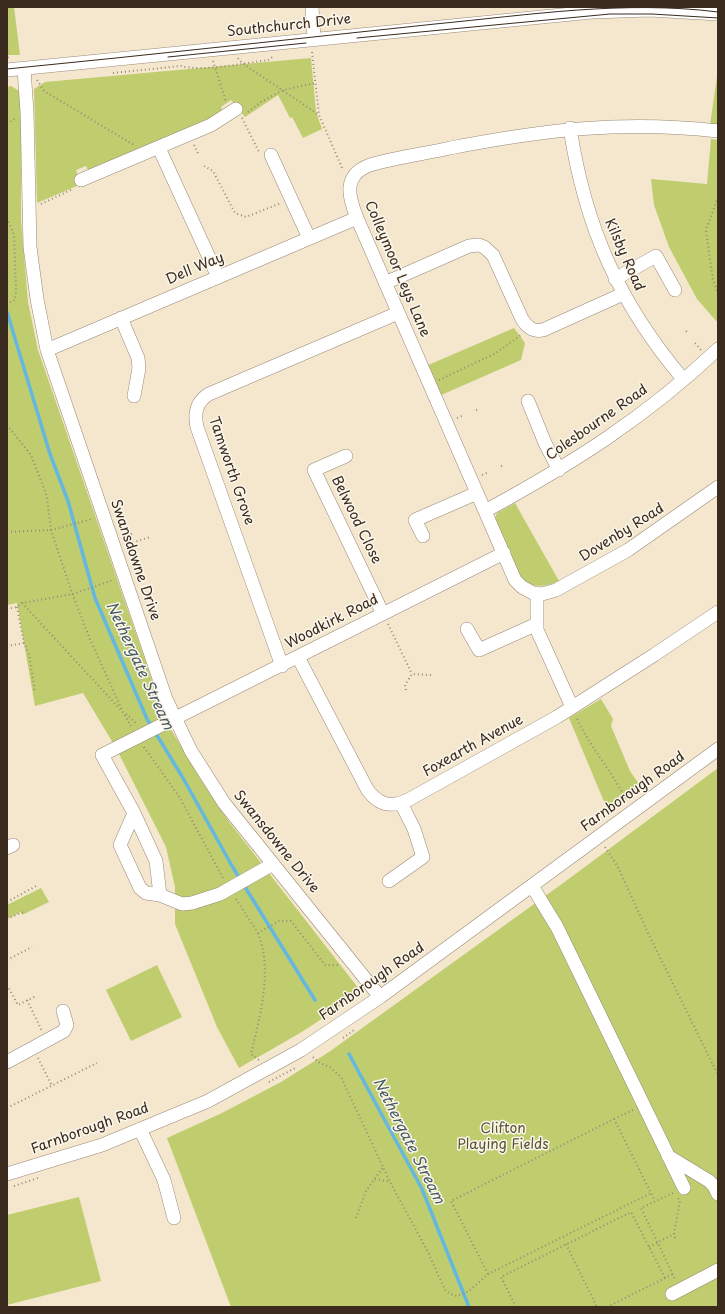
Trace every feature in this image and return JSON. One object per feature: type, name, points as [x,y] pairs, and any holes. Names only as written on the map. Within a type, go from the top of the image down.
[{"type":"street","points":[[312,7],[313,45]]},
{"type":"street","name":"Southchurch Drive","points":[[7,70],[28,76],[618,10],[718,14]]},
{"type":"street","name":"Swansdowne Drive","points":[[28,76],[29,209],[31,254],[37,299],[47,350],[120,547],[124,577],[166,699],[191,751],[212,786],[380,997]]},
{"type":"street","points":[[82,175],[153,150],[211,125],[236,111]]},
{"type":"street","points":[[353,177],[364,167],[376,163],[501,138],[570,128],[635,126],[718,131]]},
{"type":"street","name":"Kilsby Road","points":[[570,128],[584,199],[593,226],[615,279],[656,345],[683,379]]},
{"type":"street","points":[[153,150],[218,277]]},
{"type":"street","points":[[271,155],[309,238]]},
{"type":"street","name":"Colleymoor Leys Lane","points":[[353,177],[349,198],[477,493],[518,584],[529,592],[537,594]]},
{"type":"street","name":"Dell Way","points":[[47,350],[357,218]]},
{"type":"street","points":[[385,283],[464,248],[480,245],[489,250],[493,255],[522,319],[528,327],[535,330],[543,330],[623,294]]},
{"type":"street","points":[[615,279],[656,256],[675,290]]},
{"type":"street","name":"Tamworth Grove","points":[[282,666],[197,428],[195,417],[197,406],[209,394],[398,313]]},
{"type":"street","points":[[121,318],[138,358],[139,368],[134,396]]},
{"type":"street","name":"Colesbourne Road","points":[[485,511],[559,470],[628,424],[718,349]]},
{"type":"street","points":[[528,401],[545,443],[559,470]]},
{"type":"street","name":"Belwood Close","points":[[346,456],[314,470],[383,614]]},
{"type":"street","name":"Dovenby Road","points":[[537,594],[556,590],[610,561],[718,487]]},
{"type":"street","points":[[423,536],[415,520],[477,493]]},
{"type":"street","name":"Woodkirk Road","points":[[134,813],[102,755],[282,666],[504,553]]},
{"type":"street","points":[[537,594],[537,624],[540,637],[572,707]]},
{"type":"street","name":"Foxearth Avenue","points":[[401,803],[572,707],[718,612]]},
{"type":"street","points":[[467,629],[479,650],[537,624]]},
{"type":"street","points":[[298,657],[372,796],[384,804],[401,803],[414,829],[423,857],[389,881]]},
{"type":"street","name":"Farnborough Road","points":[[7,1174],[69,1156],[140,1130],[208,1101],[301,1050],[380,997],[718,749]]},
{"type":"street","points":[[134,813],[120,845],[140,888],[146,893],[160,895],[178,903],[192,903],[232,888],[273,864]]},
{"type":"street","points":[[134,813],[156,861],[160,895]]},
{"type":"street","points":[[532,886],[557,927],[684,1188]]},
{"type":"street","points":[[7,1062],[64,1031],[67,1025],[64,1011]]},
{"type":"street","points":[[140,1130],[164,1180],[174,1218]]},
{"type":"street","points":[[668,1156],[708,1181],[714,1186],[718,1194]]},
{"type":"street","points":[[677,1291],[718,1270]]},
{"type":"path","points":[[313,45],[315,83],[319,115],[346,174],[353,177]]},
{"type":"path","points":[[106,73],[181,66],[188,68],[214,66],[268,60],[274,56]]},
{"type":"path","points":[[238,57],[242,63],[319,115]]},
{"type":"path","points":[[213,59],[224,98],[236,111],[261,156],[271,155]]},
{"type":"path","points":[[28,76],[44,78]]},
{"type":"path","points":[[28,76],[44,91],[153,150]]},
{"type":"path","points":[[236,111],[261,102],[283,90],[315,83]]},
{"type":"path","points":[[204,166],[213,171],[235,213],[246,217],[282,203]]},
{"type":"path","points":[[29,209],[79,187],[82,175]]},
{"type":"path","points":[[718,197],[706,230],[713,280],[718,293]]},
{"type":"path","points":[[7,218],[14,235],[16,290],[16,298],[13,302],[7,304]]},
{"type":"path","points":[[430,385],[496,353],[520,337],[528,327]]},
{"type":"path","points":[[7,426],[31,455],[47,497],[51,530],[73,594],[89,637],[123,712],[147,733]]},
{"type":"path","points":[[7,532],[51,530],[79,523]]},
{"type":"path","points":[[120,547],[124,537],[133,533]]},
{"type":"path","points":[[120,547],[150,536]]},
{"type":"path","points":[[7,609],[17,607],[22,602],[73,594],[124,577]]},
{"type":"path","points":[[22,602],[123,712],[147,733],[180,798],[258,933],[264,950],[262,1005],[251,1054],[260,1060]]},
{"type":"path","points":[[17,607],[24,643],[29,654],[35,692]]},
{"type":"path","points":[[383,614],[412,674]]},
{"type":"path","points":[[7,646],[24,643]]},
{"type":"path","points":[[412,674],[432,675]]},
{"type":"path","points":[[406,690],[404,685],[412,674]]},
{"type":"path","points":[[572,707],[587,740],[616,778],[628,801]]},
{"type":"path","points":[[598,838],[618,867],[648,933],[718,1075]]},
{"type":"path","points":[[7,902],[38,885]]},
{"type":"path","points":[[7,919],[22,912]]},
{"type":"path","points":[[258,933],[279,921],[291,921],[325,965],[334,966],[353,964]]},
{"type":"path","points":[[7,960],[32,947]]},
{"type":"path","points":[[7,985],[18,1005],[36,996]]},
{"type":"path","points":[[27,1000],[47,1041]]},
{"type":"path","points":[[32,1048],[52,1086]]},
{"type":"path","points":[[313,1057],[318,1062],[330,1067],[341,1077],[390,1182],[428,1252],[445,1290],[450,1294],[457,1296],[469,1291],[488,1274],[642,1196],[651,1193]]},
{"type":"path","points":[[7,1108],[97,1063]]},
{"type":"path","points":[[488,1274],[451,1201],[643,1105]]},
{"type":"path","points":[[614,1119],[655,1202]]},
{"type":"path","points":[[356,1218],[366,1190],[383,1167]]},
{"type":"path","points":[[375,1179],[390,1182]]},
{"type":"path","points":[[675,1238],[674,1234],[680,1201],[675,1192],[641,1208],[673,1274],[677,1291]]},
{"type":"path","points":[[516,1307],[501,1277],[632,1212],[665,1278]]},
{"type":"path","points":[[649,1247],[674,1234]]},
{"type":"path","points":[[566,1244],[597,1307]]},
{"type":"path","points":[[607,1307],[673,1274]]},
{"type":"green space","points":[[7,7],[14,7],[20,55],[7,55]]},
{"type":"green space","points":[[311,58],[316,112],[322,129],[303,138],[278,95],[245,117],[231,100],[221,107],[223,113],[89,172],[86,166],[76,170],[78,176],[74,178],[77,186],[37,203],[34,89],[45,82]]},
{"type":"green space","points":[[718,69],[718,126],[710,125]]},
{"type":"green space","points":[[11,86],[21,92],[21,220],[28,302],[38,350],[169,726],[203,783],[230,823],[359,989],[332,1012],[317,1022],[239,1068],[217,1027],[175,924],[175,887],[166,847],[116,748],[83,693],[35,706],[17,603],[7,605],[7,87]]},
{"type":"green space","points":[[711,139],[718,140],[718,323],[697,299],[669,247],[654,205],[651,179],[707,184]]},
{"type":"green space","points":[[514,328],[525,343],[521,360],[439,396],[426,366]]},
{"type":"green space","points":[[515,503],[559,581],[538,586],[526,582],[517,571],[495,518],[497,513]]},
{"type":"green space","points":[[601,699],[613,719],[611,726],[630,771],[641,787],[608,811],[569,718]]},
{"type":"green space","name":"Clifton Playing Fields","points":[[718,768],[718,1307],[231,1307],[167,1138],[222,1113],[281,1082],[329,1052],[566,881]]},
{"type":"green space","points":[[41,888],[49,902],[22,915],[21,912],[7,919],[7,905]]},
{"type":"green space","points":[[157,965],[182,1017],[131,1041],[106,990]]},
{"type":"green space","points":[[79,1197],[101,1281],[7,1305],[7,1215]]},
{"type":"waterway","name":"Nethergate Stream","points":[[7,312],[50,454],[68,501],[95,598],[147,719],[183,778],[232,866],[315,1000]]},
{"type":"waterway","name":"Nethergate Stream","points":[[349,1054],[422,1189],[469,1307]]},
{"type":"tram line","points":[[7,69],[576,10],[647,8],[718,12]]},
{"type":"tram line","points":[[357,38],[610,14],[652,14],[718,18]]},
{"type":"tram line","points":[[168,57],[306,43]]}]
